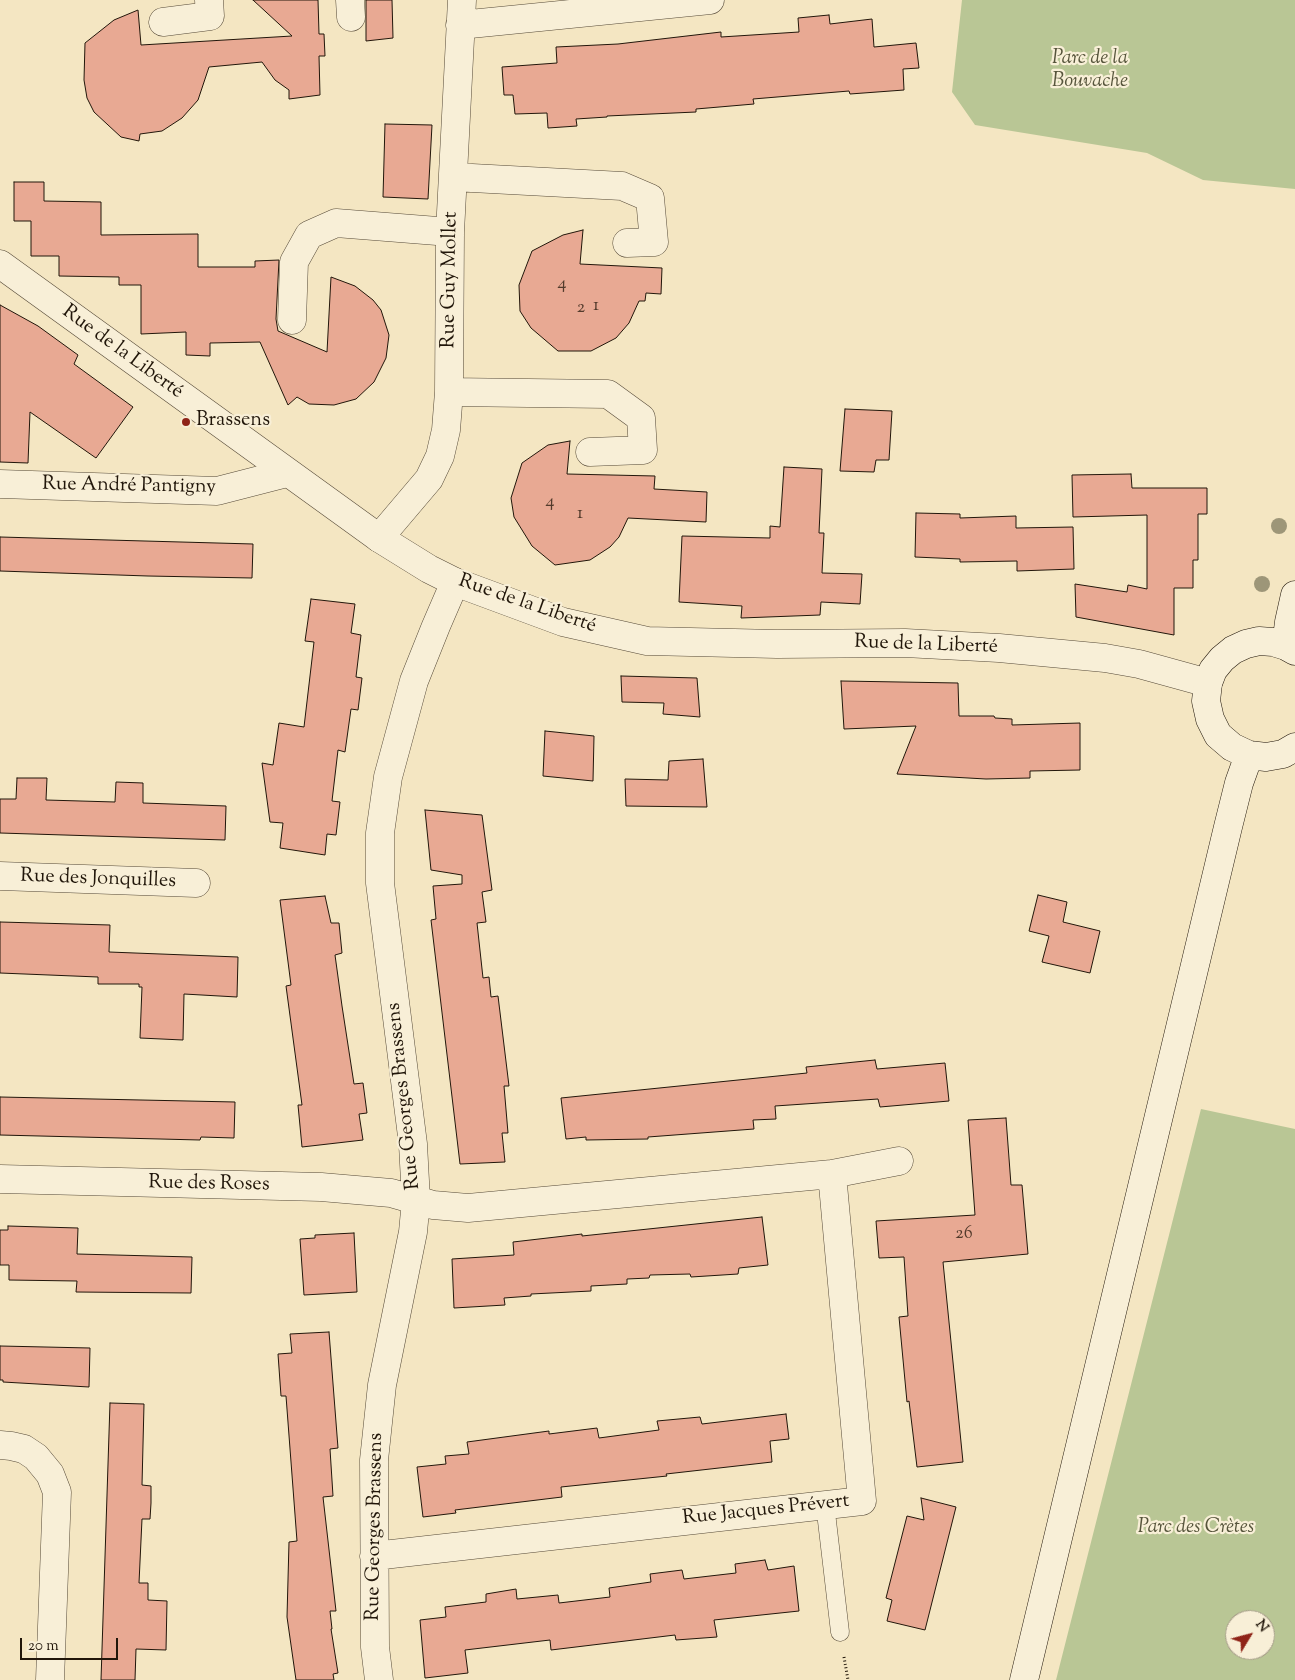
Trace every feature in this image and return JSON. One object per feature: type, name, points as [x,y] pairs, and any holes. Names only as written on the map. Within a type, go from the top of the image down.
[{"type":"street","points":[[163,22],[210,16],[209,0]]},
{"type":"street","points":[[461,12],[710,0]]},
{"type":"street","name":"Rue Guy Mollet","points":[[379,538],[429,479],[440,456],[446,430],[449,392],[450,232],[461,12]]},
{"type":"street","points":[[452,177],[622,186],[650,198],[654,242],[627,243]]},
{"type":"street","points":[[292,320],[294,262],[309,235],[336,223],[450,232]]},
{"type":"street","name":"Rue de la Liberté","points":[[0,264],[286,473],[379,538],[429,569],[455,582],[563,622],[647,641],[777,644],[905,643],[999,648],[1105,658],[1140,664],[1208,683]]},
{"type":"street","points":[[449,392],[608,394],[641,418],[643,450],[590,452]]},
{"type":"street","name":"Rue André Pantigny","points":[[0,484],[217,491],[286,473]]},
{"type":"street","name":"Rue Georges Brassens","points":[[379,1680],[375,1647],[374,1460],[382,1385],[413,1232],[416,1200],[413,1144],[380,883],[380,833],[388,777],[414,681],[455,582]]},
{"type":"street","points":[[1295,595],[1291,649],[1273,642],[1259,641],[1233,650],[1222,659],[1214,670],[1208,683],[1206,702],[1210,719],[1218,735],[1232,747],[1249,755],[1266,757],[1283,754],[1295,748]]},
{"type":"street","points":[[1024,1680],[1239,783],[1249,755]]},
{"type":"street","name":"Rue des Jonquilles","points":[[0,876],[196,883]]},
{"type":"street","points":[[416,1200],[433,1206],[468,1208],[832,1174],[899,1161]]},
{"type":"street","name":"Rue Jacques Prévert","points":[[374,1556],[862,1501],[832,1174]]},
{"type":"street","name":"Rue des Roses","points":[[0,1179],[321,1187],[391,1193],[416,1200]]},
{"type":"street","points":[[0,1445],[24,1449],[36,1457],[50,1474],[57,1492],[50,1680]]},
{"type":"lane","points":[[825,1504],[840,1632]]},
{"type":"green space","name":"Parc de la Bouvache","points":[[962,0],[1295,0],[1295,189],[1203,180],[1147,153],[975,125],[952,92]]},
{"type":"green space","name":"Parc des Crètes","points":[[1201,1109],[1295,1129],[1295,1680],[1056,1680]]},
{"type":"building","points":[[253,0],[318,0],[319,34],[324,34],[325,56],[319,56],[320,95],[289,99],[289,90],[275,80],[262,62],[209,67],[198,100],[182,118],[162,131],[140,134],[139,141],[121,137],[94,112],[87,98],[84,80],[85,43],[114,20],[138,10],[141,45],[292,36]]},
{"type":"building","points":[[366,0],[392,0],[393,38],[366,41]]},
{"type":"building","points":[[829,15],[830,24],[872,19],[874,47],[916,43],[919,68],[903,69],[904,90],[850,94],[849,91],[753,99],[754,104],[696,109],[696,112],[576,119],[577,126],[548,128],[547,113],[515,114],[513,95],[504,95],[502,67],[557,63],[556,47],[618,44],[721,32],[721,37],[799,32],[798,18]]},
{"type":"building","points":[[385,124],[432,125],[428,199],[383,197]]},
{"type":"building","points":[[14,182],[44,182],[44,201],[101,202],[101,235],[198,234],[198,267],[255,267],[255,261],[279,260],[276,319],[278,331],[327,352],[331,277],[355,286],[373,300],[381,310],[389,335],[386,358],[374,382],[356,399],[334,405],[309,404],[297,397],[288,405],[260,342],[210,343],[210,356],[186,355],[186,332],[141,334],[141,285],[119,285],[119,277],[59,276],[59,256],[31,256],[31,221],[14,221]]},
{"type":"building","points":[[583,230],[580,264],[662,268],[661,294],[646,293],[645,301],[639,301],[629,323],[616,338],[591,351],[558,351],[531,328],[520,311],[519,285],[532,251],[563,235]]},
{"type":"building","points":[[0,305],[38,326],[78,355],[74,364],[133,407],[96,458],[30,412],[28,463],[0,462]]},
{"type":"building","points":[[845,409],[892,411],[889,460],[876,460],[874,472],[840,471]]},
{"type":"building","points":[[570,441],[567,474],[655,476],[654,489],[707,492],[706,522],[628,518],[619,537],[610,547],[590,560],[555,565],[532,546],[514,517],[511,498],[522,463],[548,445]]},
{"type":"building","points":[[784,467],[822,469],[819,533],[824,533],[822,573],[862,574],[860,604],[821,602],[820,615],[741,618],[742,606],[679,602],[682,536],[770,538],[770,526],[780,527]]},
{"type":"building","points":[[1131,474],[1132,488],[1207,488],[1207,514],[1198,514],[1198,560],[1193,560],[1193,588],[1174,588],[1174,635],[1076,617],[1075,584],[1127,592],[1128,585],[1147,589],[1147,515],[1073,517],[1072,475]]},
{"type":"building","points":[[916,513],[960,514],[960,518],[1016,516],[1016,528],[1073,527],[1074,569],[1017,571],[1017,561],[960,562],[960,559],[915,557]]},
{"type":"building","points":[[0,537],[253,544],[252,578],[0,571]]},
{"type":"building","points":[[311,599],[355,604],[351,633],[361,635],[356,677],[362,678],[358,710],[351,709],[345,752],[338,750],[332,801],[340,802],[336,835],[327,834],[325,855],[280,848],[283,823],[270,822],[262,763],[273,765],[279,723],[304,727],[314,642],[305,641]]},
{"type":"building","points":[[621,676],[697,678],[700,717],[663,714],[664,703],[622,702]]},
{"type":"building","points":[[841,681],[958,683],[959,716],[994,716],[995,718],[1012,719],[1012,725],[1080,723],[1080,770],[1030,771],[1030,778],[986,779],[897,774],[916,726],[844,729]]},
{"type":"building","points":[[545,731],[594,736],[593,781],[543,776]]},
{"type":"building","points":[[703,759],[707,807],[626,806],[625,779],[668,780],[669,761]]},
{"type":"building","points":[[17,778],[47,778],[46,800],[115,802],[116,782],[143,783],[143,803],[226,806],[225,840],[0,833],[0,799],[16,799]]},
{"type":"building","points":[[425,810],[482,815],[492,890],[482,892],[486,922],[477,923],[483,978],[489,977],[491,997],[498,996],[509,1086],[504,1086],[508,1133],[502,1133],[505,1162],[460,1164],[431,920],[436,919],[433,886],[462,884],[462,875],[431,870]]},
{"type":"building","points":[[1038,895],[1067,902],[1063,922],[1100,931],[1090,973],[1042,962],[1049,936],[1029,931]]},
{"type":"building","points":[[325,896],[331,923],[339,923],[342,953],[335,955],[342,1006],[354,1084],[363,1083],[367,1113],[359,1114],[363,1140],[302,1147],[298,1105],[302,1105],[286,986],[291,985],[280,900]]},
{"type":"building","points":[[0,922],[110,925],[109,952],[238,957],[237,997],[184,994],[183,1040],[140,1038],[142,987],[139,987],[139,984],[98,984],[98,977],[0,973]]},
{"type":"building","points":[[875,1060],[877,1069],[945,1063],[949,1101],[880,1107],[878,1099],[775,1106],[776,1119],[753,1120],[754,1129],[648,1137],[648,1139],[586,1140],[586,1137],[566,1139],[561,1098],[807,1073],[806,1067]]},
{"type":"building","points":[[0,1097],[235,1102],[234,1138],[201,1137],[200,1140],[0,1135]]},
{"type":"building","points":[[1006,1118],[1011,1185],[1022,1185],[1028,1254],[943,1262],[963,1462],[917,1467],[909,1401],[907,1402],[899,1317],[908,1316],[904,1257],[879,1258],[876,1221],[975,1215],[968,1120]]},
{"type":"building","points":[[762,1217],[768,1265],[739,1268],[738,1274],[691,1277],[690,1274],[650,1275],[649,1278],[627,1279],[627,1284],[591,1286],[591,1291],[531,1294],[531,1296],[504,1298],[505,1305],[454,1308],[452,1259],[514,1255],[513,1242]]},
{"type":"building","points":[[8,1226],[78,1228],[77,1254],[192,1257],[191,1293],[76,1292],[77,1281],[9,1280],[9,1265],[0,1265],[0,1230],[8,1230]]},
{"type":"building","points":[[354,1233],[357,1292],[304,1295],[300,1239],[315,1238],[315,1235]]},
{"type":"building","points":[[329,1332],[338,1448],[330,1449],[333,1496],[323,1497],[336,1611],[330,1611],[338,1673],[333,1674],[334,1680],[296,1680],[287,1617],[289,1542],[297,1541],[286,1396],[281,1396],[278,1354],[292,1353],[290,1334]]},
{"type":"building","points":[[0,1346],[90,1348],[89,1387],[3,1382],[3,1380],[0,1380]]},
{"type":"building","points":[[110,1403],[144,1404],[142,1485],[151,1486],[151,1503],[150,1519],[142,1519],[139,1583],[148,1583],[148,1600],[167,1601],[166,1650],[136,1649],[135,1680],[101,1680]]},
{"type":"building","points":[[786,1414],[789,1439],[770,1441],[772,1462],[666,1474],[667,1476],[561,1487],[562,1497],[455,1510],[456,1513],[423,1517],[417,1467],[446,1464],[445,1456],[469,1454],[467,1442],[549,1431],[549,1434],[597,1428],[599,1438],[659,1430],[657,1421],[700,1417],[702,1424]]},
{"type":"building","points":[[921,1498],[956,1507],[925,1630],[887,1621],[892,1600],[886,1598],[907,1516],[924,1520]]},
{"type":"building","points":[[765,1560],[768,1570],[794,1566],[799,1611],[714,1620],[717,1637],[676,1640],[675,1635],[551,1650],[550,1640],[465,1650],[468,1673],[425,1678],[420,1620],[446,1617],[445,1607],[486,1602],[486,1594],[516,1589],[517,1599],[558,1595],[559,1603],[610,1597],[609,1588],[651,1582],[650,1574],[682,1570],[684,1579],[736,1573],[735,1564]]},
{"type":"place","name":"Brassens","points":[[186,422]]}]
